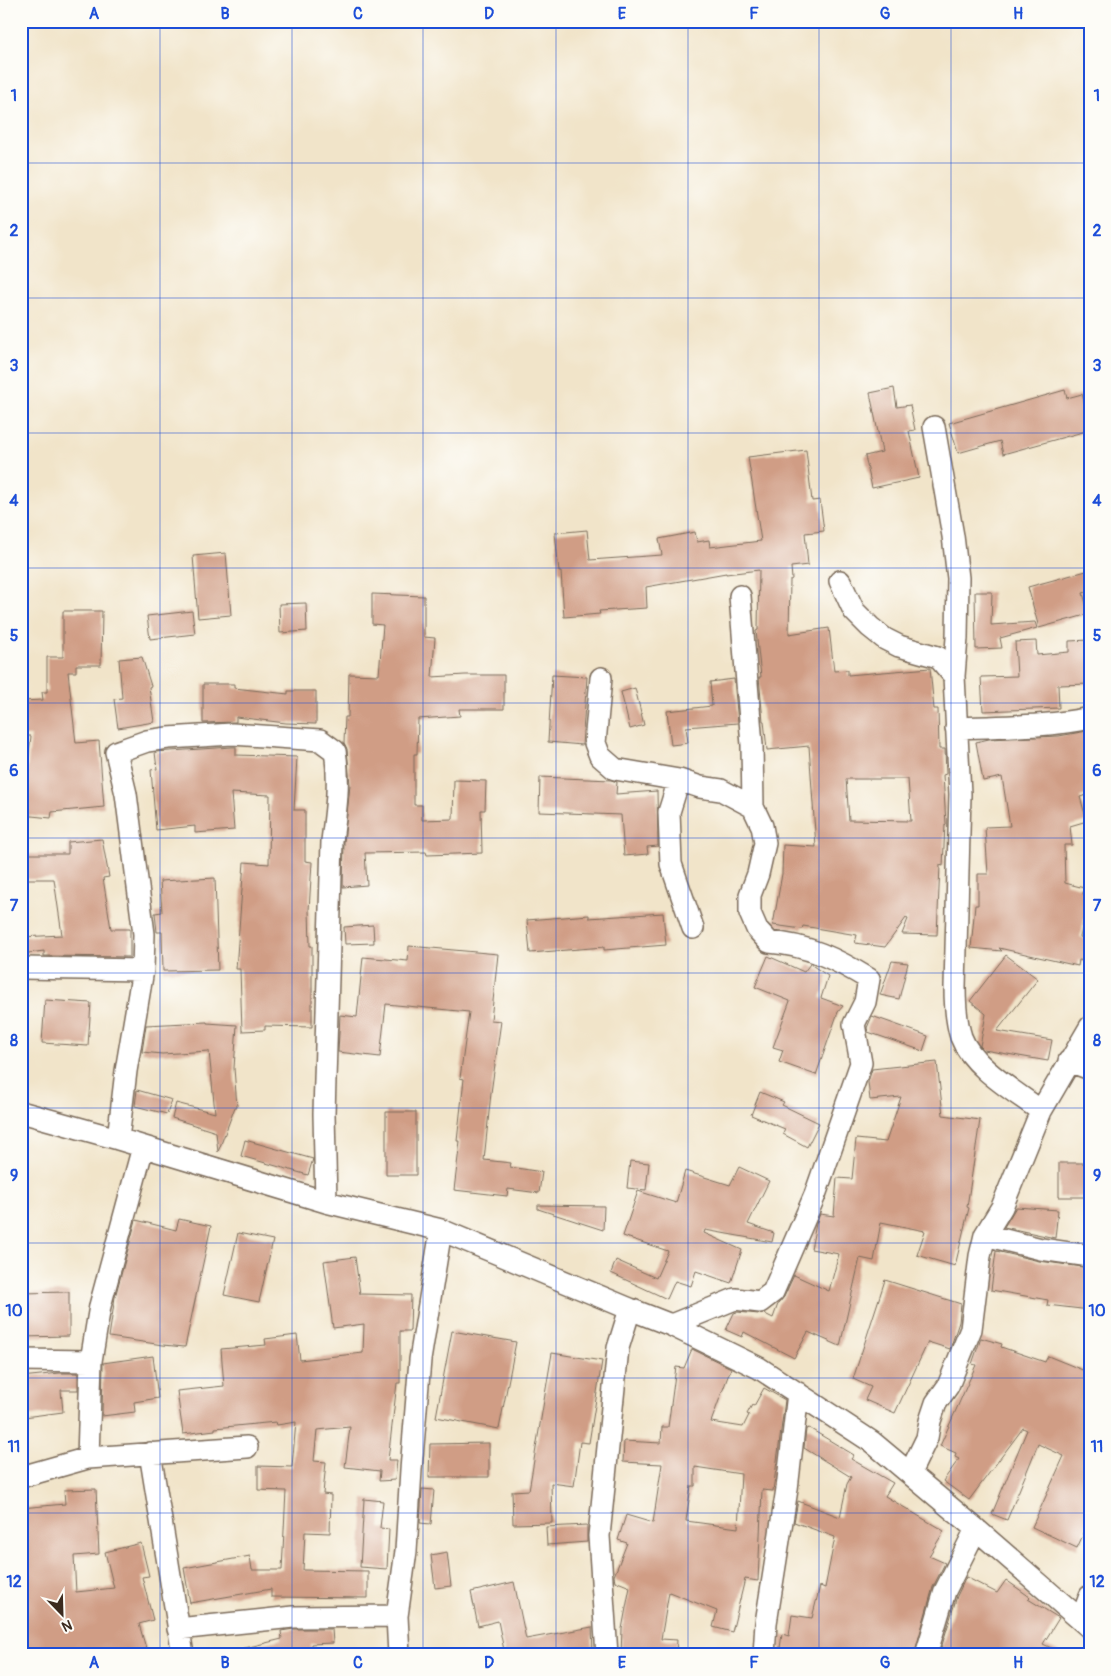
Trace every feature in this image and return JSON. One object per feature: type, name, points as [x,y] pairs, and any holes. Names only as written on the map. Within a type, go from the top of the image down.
[{"type":"street","points":[[934,427],[953,536],[958,578],[954,676],[960,794],[956,1014],[962,1038],[973,1057],[988,1072],[1041,1111]]},
{"type":"street","points":[[840,581],[854,611],[870,627],[885,639],[899,646],[938,657],[954,676]]},
{"type":"street","points":[[671,1325],[735,1299],[760,1302],[773,1292],[814,1195],[861,1063],[854,1024],[864,1002],[869,979],[839,960],[812,950],[787,943],[769,942],[757,930],[750,913],[750,895],[758,874],[765,843],[762,826],[753,807],[752,745],[740,596]]},
{"type":"street","points":[[601,678],[595,743],[600,756],[615,769],[679,780],[700,787],[721,790],[753,807]]},
{"type":"street","points":[[956,728],[1051,723],[1090,718]]},
{"type":"street","points":[[118,1139],[126,1071],[143,970],[144,934],[126,794],[116,752],[147,741],[232,734],[320,740],[335,751],[338,772],[337,804],[332,841],[324,1114],[326,1202]]},
{"type":"street","points":[[679,780],[669,812],[671,864],[693,928]]},
{"type":"street","points":[[21,968],[143,970]]},
{"type":"street","points":[[910,1473],[927,1438],[930,1420],[936,1403],[948,1386],[971,1329],[980,1256],[985,1235],[1002,1207],[1041,1111],[1090,1027]]},
{"type":"street","points":[[1069,1062],[1090,1069]]},
{"type":"street","points":[[21,1112],[118,1139],[326,1202],[441,1230],[671,1325],[759,1368],[872,1442],[1085,1624]]},
{"type":"street","points":[[88,1458],[91,1360],[100,1306],[143,1147]]},
{"type":"street","points":[[399,1655],[397,1616],[406,1551],[410,1470],[420,1360],[441,1230]]},
{"type":"street","points":[[985,1235],[1042,1249],[1090,1256]]},
{"type":"street","points":[[607,1655],[600,1536],[618,1348],[630,1309]]},
{"type":"street","points":[[21,1360],[91,1360]]},
{"type":"street","points":[[764,1655],[766,1623],[787,1489],[798,1393]]},
{"type":"street","points":[[21,1477],[88,1458],[247,1447]]},
{"type":"street","points":[[150,1453],[182,1655]]},
{"type":"street","points":[[926,1655],[945,1591],[976,1529]]},
{"type":"street","points":[[1085,1624],[1090,1596]]},
{"type":"street","points":[[178,1629],[293,1617],[397,1616]]},
{"type":"building","points":[[894,388],[897,407],[910,405],[915,430],[909,431],[919,478],[872,488],[865,456],[882,452],[870,393]]},
{"type":"building","points":[[1065,390],[1067,398],[1082,394],[1090,423],[1090,430],[1003,454],[1000,441],[958,453],[949,423]]},
{"type":"building","points":[[806,450],[812,501],[820,500],[824,531],[805,533],[808,565],[791,567],[789,634],[829,628],[834,671],[848,670],[848,675],[930,668],[934,709],[938,709],[939,749],[945,749],[946,774],[943,775],[946,824],[943,866],[940,865],[937,935],[902,934],[908,919],[906,918],[885,947],[855,943],[857,935],[803,926],[802,929],[773,925],[782,874],[783,845],[816,847],[809,746],[767,750],[756,631],[758,630],[759,570],[726,573],[646,587],[647,608],[599,611],[600,614],[564,617],[561,572],[559,572],[555,533],[587,530],[590,560],[662,555],[659,539],[695,532],[697,542],[709,540],[710,547],[761,541],[748,457]],"holes":[[[846,779],[908,779],[911,821],[849,820]]]},
{"type":"building","points":[[226,553],[231,615],[198,618],[193,556]]},
{"type":"building","points":[[1090,570],[1090,591],[1083,593],[1089,614],[1039,628],[1028,587]]},
{"type":"building","points":[[975,592],[992,592],[991,625],[1035,622],[1037,628],[1000,638],[1002,648],[976,649]]},
{"type":"building","points":[[372,594],[424,596],[424,637],[435,638],[432,677],[504,675],[504,709],[459,709],[460,716],[418,719],[417,754],[414,754],[414,805],[422,805],[422,820],[453,819],[454,780],[486,781],[485,810],[481,810],[482,853],[427,855],[426,852],[365,853],[367,885],[343,887],[344,842],[350,785],[347,749],[344,743],[345,717],[348,717],[349,674],[379,675],[383,625],[372,624]]},
{"type":"building","points":[[306,603],[307,631],[280,633],[279,604]]},
{"type":"building","points":[[63,611],[102,611],[101,665],[76,665],[76,672],[68,672],[76,743],[99,741],[104,807],[52,812],[51,818],[22,815],[31,736],[21,736],[21,701],[43,700],[42,692],[47,692],[47,657],[63,657]]},
{"type":"building","points":[[192,611],[195,634],[150,639],[147,616]]},
{"type":"building","points":[[1090,640],[1090,684],[1058,685],[1059,708],[983,711],[981,677],[1017,676],[1015,642],[1036,641],[1037,655],[1069,652],[1069,641]]},
{"type":"building","points":[[142,657],[151,686],[149,687],[154,722],[118,728],[114,699],[122,698],[119,659]]},
{"type":"building","points":[[552,675],[587,677],[582,745],[548,742]]},
{"type":"building","points":[[734,679],[738,723],[686,727],[688,743],[671,745],[667,711],[712,706],[710,682]]},
{"type":"building","points":[[203,684],[234,684],[234,688],[288,694],[288,691],[316,691],[316,724],[286,723],[236,717],[236,722],[203,723]]},
{"type":"building","points":[[635,688],[644,725],[630,729],[621,692]]},
{"type":"building","points":[[1087,731],[1090,755],[1090,794],[1080,797],[1087,821],[1070,826],[1072,845],[1064,845],[1065,883],[1084,888],[1083,894],[1090,896],[1080,937],[1087,939],[1086,947],[1090,948],[1090,962],[1079,960],[1078,966],[999,948],[1002,951],[971,948],[975,905],[978,905],[978,874],[988,874],[985,827],[1010,826],[1002,777],[983,781],[976,742],[989,739],[1059,736]]},
{"type":"building","points":[[236,747],[236,755],[297,757],[294,810],[305,810],[305,861],[312,862],[309,910],[310,946],[312,946],[312,1027],[265,1026],[265,1030],[242,1031],[240,969],[236,969],[244,862],[269,864],[270,795],[231,793],[234,830],[195,833],[195,826],[156,830],[151,770],[157,769],[155,752]]},
{"type":"building","points":[[540,777],[611,780],[617,782],[616,794],[657,791],[658,846],[647,847],[648,854],[624,856],[621,815],[539,812]]},
{"type":"building","points":[[102,839],[109,877],[103,878],[111,929],[130,929],[130,957],[44,956],[44,951],[21,954],[21,937],[62,935],[54,879],[21,879],[21,854],[68,854],[68,842]]},
{"type":"building","points":[[215,878],[218,970],[163,971],[162,932],[157,932],[155,913],[162,912],[160,881]]},
{"type":"building","points":[[663,913],[666,945],[604,950],[604,947],[530,953],[527,920],[589,915],[589,918]]},
{"type":"building","points":[[373,925],[374,943],[345,944],[344,927]]},
{"type":"building","points":[[409,946],[498,954],[491,1020],[501,1021],[484,1160],[511,1163],[510,1167],[542,1172],[539,1193],[508,1189],[507,1196],[454,1190],[460,1141],[457,1141],[464,1079],[460,1078],[469,1012],[386,1004],[380,1057],[338,1052],[340,1015],[357,1017],[363,957],[408,961]]},
{"type":"building","points":[[1006,955],[1038,979],[997,1031],[1052,1040],[1048,1061],[984,1050],[980,1046],[986,1014],[970,1001]]},
{"type":"building","points":[[768,956],[804,972],[810,964],[828,976],[821,998],[843,1006],[838,1012],[816,1075],[779,1062],[783,1050],[773,1047],[790,1001],[755,987]]},
{"type":"building","points":[[892,961],[908,963],[899,999],[880,995]]},
{"type":"building","points":[[45,1000],[91,1003],[88,1046],[42,1043]]},
{"type":"building","points":[[872,1016],[928,1036],[923,1051],[868,1032],[867,1028]]},
{"type":"building","points":[[207,1022],[237,1025],[234,1068],[237,1107],[235,1107],[218,1152],[216,1132],[172,1118],[176,1103],[215,1113],[209,1051],[162,1054],[142,1052],[146,1025]]},
{"type":"building","points":[[937,1062],[943,1115],[980,1120],[967,1207],[969,1208],[955,1266],[917,1255],[925,1231],[881,1222],[874,1261],[860,1258],[840,1346],[808,1332],[794,1358],[744,1332],[742,1337],[726,1330],[734,1313],[737,1312],[763,1313],[773,1318],[778,1304],[784,1297],[794,1275],[829,1291],[839,1254],[811,1249],[816,1224],[820,1214],[834,1216],[837,1178],[852,1179],[856,1139],[886,1142],[901,1097],[870,1100],[868,1082],[872,1069]]},
{"type":"building","points":[[137,1090],[172,1100],[167,1114],[135,1106]]},
{"type":"building","points":[[760,1092],[784,1102],[782,1105],[819,1123],[807,1147],[783,1134],[785,1129],[751,1115]]},
{"type":"building","points":[[386,1112],[416,1112],[416,1175],[386,1175]]},
{"type":"building","points":[[245,1140],[313,1159],[308,1175],[241,1156]]},
{"type":"building","points":[[630,1161],[649,1163],[646,1190],[627,1188]]},
{"type":"building","points":[[1059,1163],[1090,1163],[1090,1197],[1059,1197]]},
{"type":"building","points":[[739,1167],[769,1181],[748,1224],[774,1233],[772,1242],[705,1230],[704,1233],[742,1250],[731,1283],[696,1271],[691,1286],[675,1281],[667,1299],[611,1273],[616,1260],[656,1278],[668,1251],[623,1236],[638,1191],[676,1203],[685,1171],[730,1185]]},
{"type":"building","points":[[538,1205],[604,1206],[603,1230],[538,1209]]},
{"type":"building","points":[[1016,1207],[1058,1210],[1055,1238],[1004,1227]]},
{"type":"building","points":[[179,1219],[211,1226],[185,1347],[109,1337],[115,1297],[136,1220],[176,1230]]},
{"type":"building","points":[[238,1233],[273,1240],[259,1302],[224,1295]]},
{"type":"building","points":[[996,1251],[1039,1261],[1090,1268],[1090,1310],[1047,1305],[1048,1300],[991,1290]]},
{"type":"building","points":[[355,1257],[360,1294],[411,1295],[410,1331],[400,1331],[400,1383],[397,1383],[388,1460],[397,1460],[395,1480],[379,1481],[380,1471],[345,1467],[350,1427],[317,1430],[314,1461],[326,1462],[323,1494],[331,1495],[330,1533],[305,1532],[303,1570],[368,1571],[368,1598],[271,1597],[271,1589],[190,1603],[184,1568],[250,1556],[252,1570],[282,1570],[286,1491],[258,1490],[258,1466],[292,1467],[296,1422],[277,1425],[276,1422],[215,1428],[215,1430],[183,1434],[177,1391],[224,1386],[221,1349],[266,1345],[265,1339],[297,1335],[300,1360],[363,1353],[364,1324],[333,1328],[324,1261]]},
{"type":"building","points":[[885,1280],[961,1304],[959,1322],[950,1349],[928,1342],[895,1413],[865,1400],[871,1387],[853,1379]]},
{"type":"building","points":[[69,1292],[69,1336],[21,1337],[21,1293]]},
{"type":"building","points":[[452,1331],[516,1342],[499,1429],[436,1417]]},
{"type":"building","points":[[981,1338],[1002,1344],[1001,1347],[1045,1362],[1048,1356],[1090,1373],[1090,1520],[1077,1548],[1032,1527],[1064,1456],[1038,1444],[1007,1520],[992,1514],[1027,1430],[1023,1428],[969,1500],[943,1481],[959,1459],[955,1457],[956,1453],[940,1446],[976,1365],[972,1364]]},
{"type":"building","points":[[692,1349],[731,1368],[711,1422],[743,1427],[749,1415],[747,1414],[764,1388],[785,1400],[773,1491],[762,1490],[758,1581],[745,1579],[732,1632],[713,1627],[717,1611],[669,1592],[661,1639],[677,1640],[676,1655],[621,1655],[622,1629],[630,1587],[615,1581],[614,1576],[627,1543],[618,1540],[626,1515],[653,1523],[662,1464],[623,1462],[624,1441],[661,1443],[662,1427],[668,1427],[676,1367],[684,1368]],"holes":[[[695,1467],[741,1474],[738,1528],[686,1521],[691,1486],[695,1486]]]},
{"type":"building","points":[[552,1353],[602,1361],[589,1443],[580,1442],[574,1486],[551,1483],[552,1523],[513,1524],[512,1491],[529,1490]]},
{"type":"building","points":[[153,1356],[158,1398],[134,1402],[135,1412],[102,1416],[103,1363]]},
{"type":"building","points":[[78,1373],[78,1390],[61,1390],[63,1412],[24,1417],[21,1377]]},
{"type":"building","points":[[809,1428],[854,1455],[851,1459],[893,1483],[885,1496],[944,1531],[929,1556],[945,1563],[933,1587],[914,1655],[843,1655],[825,1649],[824,1655],[779,1655],[782,1634],[789,1636],[792,1615],[812,1618],[820,1586],[825,1588],[835,1537],[794,1522],[798,1501],[840,1517],[847,1484],[851,1477],[804,1448],[806,1429]]},
{"type":"building","points":[[489,1443],[489,1477],[429,1477],[430,1444]]},
{"type":"building","points":[[96,1489],[99,1554],[74,1556],[76,1592],[114,1588],[105,1552],[141,1543],[149,1576],[142,1577],[153,1620],[139,1624],[148,1655],[79,1655],[78,1652],[48,1652],[49,1655],[21,1655],[21,1508],[65,1504],[64,1490]]},
{"type":"building","points":[[422,1489],[434,1490],[431,1524],[420,1523]]},
{"type":"building","points":[[364,1499],[383,1501],[380,1528],[389,1529],[387,1569],[360,1567]]},
{"type":"building","points":[[587,1525],[587,1542],[547,1545],[546,1527]]},
{"type":"building","points":[[447,1552],[451,1586],[435,1588],[431,1555]]},
{"type":"building","points":[[966,1577],[997,1593],[1006,1580],[1030,1597],[1028,1599],[1059,1618],[1043,1644],[1066,1655],[939,1655],[957,1596]]},
{"type":"building","points":[[514,1582],[526,1639],[592,1627],[593,1655],[505,1655],[498,1621],[478,1626],[471,1592]]},
{"type":"building","points":[[332,1629],[333,1643],[311,1644],[312,1655],[242,1655],[241,1649],[282,1639],[281,1631]]}]
